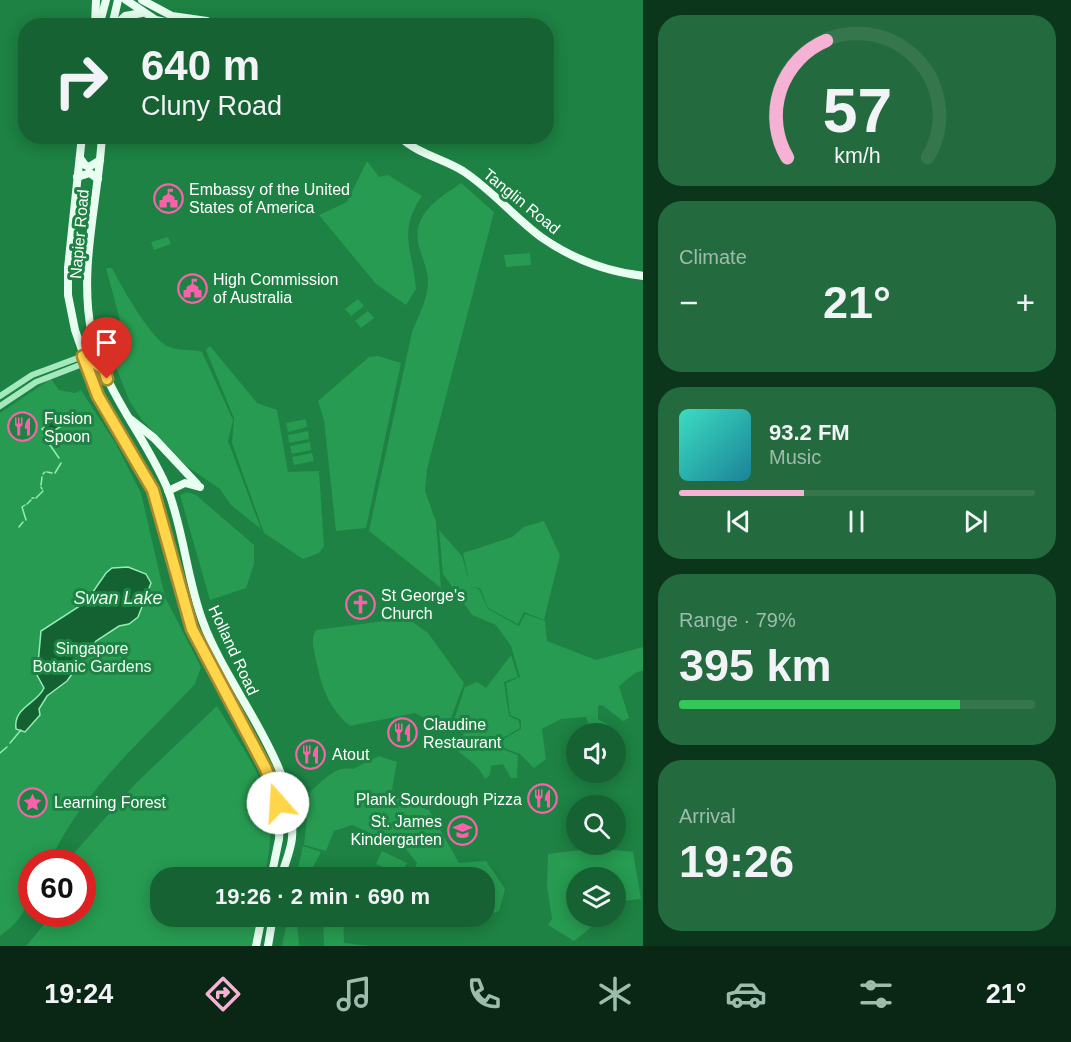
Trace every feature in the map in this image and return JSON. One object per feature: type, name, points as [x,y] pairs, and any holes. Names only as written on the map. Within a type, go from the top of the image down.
[{"type":"main road","points":[[96,0],[97,18]]},
{"type":"main road","points":[[100,18],[106,0]]},
{"type":"main road","points":[[115,18],[118,0]]},
{"type":"main road","points":[[126,0],[142,13],[154,18]]},
{"type":"main road","points":[[143,0],[172,16],[186,18]]},
{"type":"main road","points":[[123,18],[142,13]]},
{"type":"main road","name":"Napier Road","points":[[81,144],[69,246],[68,288],[75,330],[86,359]]},
{"type":"main road","name":"Napier Road","points":[[101,144],[87,274],[95,344],[104,369]]},
{"type":"main road","name":"Tanglin Road","points":[[408,144],[461,170],[501,200],[540,236],[564,252],[601,267],[643,275]]},
{"type":"main road","points":[[80,158],[89,167],[100,160]]},
{"type":"main road","points":[[77,177],[90,172],[98,179]]},
{"type":"main road","name":"Holland Road","points":[[86,359],[106,410],[153,490],[192,629],[273,785],[280,819],[273,867]]},
{"type":"main road","name":"Holland Road","points":[[104,369],[168,491],[203,622],[285,782],[292,818],[292,841],[284,867]]},
{"type":"main road","points":[[129,418],[154,438],[199,486],[185,483],[168,491]]},
{"type":"main road","points":[[256,946],[260,927]]},
{"type":"main road","points":[[268,946],[271,927]]},
{"type":"street","points":[[0,406],[36,382],[86,359],[95,344]]},
{"type":"street","points":[[0,396],[32,375],[86,359],[104,369]]},
{"type":"green space","points":[[367,161],[379,177],[388,175],[422,196],[414,209],[408,231],[416,289],[406,305],[376,284],[319,215],[347,202]]},
{"type":"green space","points":[[461,183],[494,212],[427,469],[425,491],[436,522],[441,588],[369,531],[412,332],[427,293],[427,274],[418,243],[420,223],[424,214],[437,200]]},
{"type":"green space","points":[[168,237],[171,244],[154,250],[151,242]]},
{"type":"green space","points":[[530,253],[531,265],[506,267],[504,255]]},
{"type":"green space","points":[[106,268],[112,268],[146,324],[163,343],[174,348],[202,352],[233,420],[228,441],[261,529],[231,505],[220,489],[185,465],[142,420],[130,402],[113,360],[129,354]]},
{"type":"green space","points":[[358,299],[364,306],[351,316],[345,309]]},
{"type":"green space","points":[[368,311],[374,318],[361,328],[355,321]]},
{"type":"green space","points":[[210,346],[257,403],[277,410],[288,472],[319,471],[324,546],[319,553],[303,559],[264,533],[232,443],[234,418],[206,350]]},
{"type":"green space","points":[[378,356],[401,363],[366,528],[336,531],[324,420],[318,401],[369,357]]},
{"type":"green space","name":"Singapore Botanic Gardens","points":[[51,379],[59,390],[75,393],[81,390],[116,444],[141,493],[165,597],[201,667],[195,684],[95,790],[57,849],[18,849],[18,921],[0,936],[0,413]]},
{"type":"green space","points":[[306,419],[307,427],[288,432],[286,423]]},
{"type":"green space","points":[[308,431],[309,439],[289,443],[288,435]]},
{"type":"green space","points":[[310,442],[311,450],[292,454],[290,446]]},
{"type":"green space","points":[[312,453],[314,461],[294,465],[292,457]]},
{"type":"green space","points":[[187,492],[196,495],[254,545],[254,564],[246,588],[210,600],[180,495]]},
{"type":"green space","points":[[544,521],[560,555],[544,620],[524,612],[518,624],[488,608],[480,588],[470,587],[479,589],[488,609],[519,626],[525,614],[545,621],[547,641],[596,660],[643,647],[643,670],[635,673],[619,686],[629,718],[623,721],[602,705],[598,706],[598,719],[605,723],[588,723],[586,717],[561,719],[542,729],[546,759],[534,768],[520,754],[504,748],[502,740],[521,729],[521,720],[510,715],[506,683],[520,677],[511,646],[496,625],[472,615],[443,574],[439,530],[462,556],[469,581],[463,553],[512,537],[524,527]]},
{"type":"green space","points":[[407,618],[428,633],[464,683],[447,729],[415,713],[350,726],[334,709],[324,689],[313,645],[316,630]]},
{"type":"green space","points":[[511,655],[518,677],[504,682],[509,716],[519,721],[520,728],[501,739],[502,749],[518,755],[517,778],[511,778],[503,764],[491,766],[490,775],[485,779],[478,768],[451,744],[462,742],[465,725],[453,723],[465,687],[477,682],[486,688]]},
{"type":"green space","points":[[217,706],[252,763],[267,799],[270,829],[266,867],[150,867],[150,927],[256,927],[252,946],[26,946],[42,927],[96,927],[96,849],[78,849],[136,783]]},
{"type":"green space","points":[[379,756],[397,762],[391,795],[429,810],[459,863],[486,861],[490,867],[415,867],[417,863],[406,849],[352,825],[334,831],[326,851],[304,845],[310,792],[335,772],[347,768],[353,769]]},
{"type":"green space","points":[[303,846],[321,852],[313,867],[298,867]]},
{"type":"green space","points":[[382,851],[407,863],[405,867],[383,867],[376,864]]},
{"type":"green space","points":[[626,851],[633,852],[641,899],[626,901],[626,867],[566,867],[566,927],[592,927],[574,941],[548,925],[552,919],[547,886],[548,854],[566,852],[566,855],[626,855]]},
{"type":"green space","points":[[495,874],[505,889],[499,911],[495,912]]},
{"type":"green space","points":[[286,927],[298,927],[299,946],[282,946]]},
{"type":"green space","points":[[323,927],[343,927],[344,943],[370,946],[324,946]]},
{"type":"water","points":[[55,418],[65,420],[65,424],[48,434],[42,429]]},
{"type":"water","name":"Swan Lake","points":[[128,567],[146,574],[151,583],[138,617],[96,641],[67,681],[47,696],[39,709],[40,715],[25,732],[16,729],[18,716],[44,688],[37,675],[41,631],[86,602],[112,568]]},
{"type":"waterway","points":[[45,432],[43,435],[59,458]]},
{"type":"waterway","points":[[55,473],[61,463]]},
{"type":"waterway","points":[[47,472],[52,473]]},
{"type":"waterway","points":[[41,485],[42,477]]},
{"type":"waterway","points":[[36,498],[43,491]]},
{"type":"waterway","points":[[27,504],[31,500]]},
{"type":"waterway","points":[[25,505],[22,507],[26,520]]},
{"type":"waterway","points":[[19,527],[23,522]]},
{"type":"waterway","points":[[10,743],[21,730]]},
{"type":"waterway","points":[[0,753],[7,747]]},
{"type":"place","name":"Embassy of the United States of America","points":[[168,198]]},
{"type":"place","name":"High Commission of Australia","points":[[192,288]]},
{"type":"place","name":"Fusion Spoon","points":[[23,427]]},
{"type":"place","name":"St George's Church","points":[[360,604]]},
{"type":"place","name":"Claudine Restaurant","points":[[402,733]]},
{"type":"place","name":"Atout","points":[[311,754]]},
{"type":"place","name":"Plank Sourdough Pizza","points":[[543,799]]},
{"type":"place","name":"Learning Forest","points":[[33,802]]},
{"type":"place","name":"St. James Kindergarten","points":[[463,830]]},
{"type":"route","points":[[107,379],[104,369],[90,358],[83,356],[98,396],[143,469],[153,490],[192,629],[266,769],[278,803]]}]
